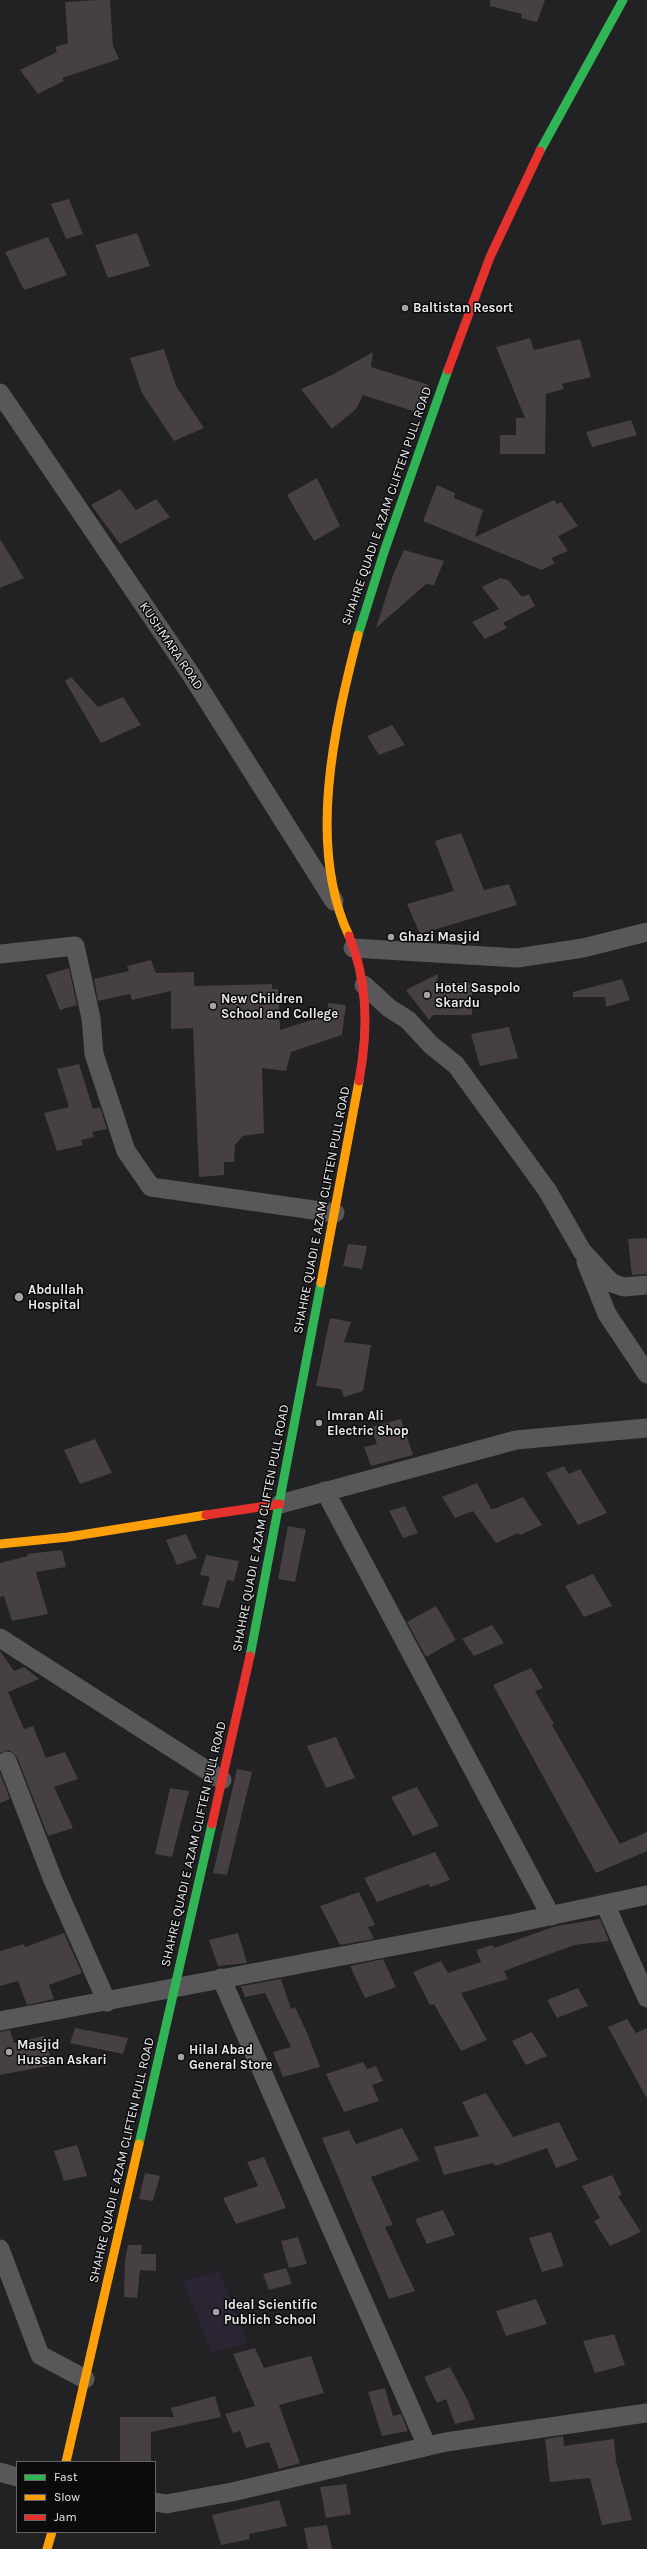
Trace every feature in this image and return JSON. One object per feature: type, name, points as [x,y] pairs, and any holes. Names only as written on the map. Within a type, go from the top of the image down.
[{"type":"main road","name":"SHAHRE QUADI E AZAM CLIFTEN PULL ROAD","points":[[66,2461],[252,1648],[335,1213],[364,1052],[367,1017],[364,985],[353,948],[336,904],[328,836],[329,794],[334,746],[347,674],[366,600],[451,362],[502,231],[582,70],[623,0]]},
{"type":"main road","points":[[0,1544],[68,1538],[280,1504]]},
{"type":"main road","points":[[48,2549],[52,2533]]},
{"type":"street","name":"KUSHMARA ROAD","points":[[0,393],[192,676],[336,904]]},
{"type":"street","points":[[353,948],[502,959],[583,948],[647,932]]},
{"type":"street","points":[[0,954],[75,946],[91,1018],[94,1054],[126,1151],[151,1187],[335,1213]]},
{"type":"street","points":[[364,985],[389,1008],[408,1020],[431,1045],[456,1065],[547,1190],[582,1251],[607,1314],[647,1374]]},
{"type":"street","points":[[582,1251],[612,1283],[624,1287],[647,1285]]},
{"type":"street","points":[[280,1504],[516,1440],[647,1428]]},
{"type":"street","points":[[325,1491],[551,1916]]},
{"type":"street","points":[[0,1638],[222,1780]]},
{"type":"street","points":[[7,1761],[53,1880],[107,2002]]},
{"type":"street","points":[[0,2020],[107,2002],[221,1978],[551,1916],[647,1894]]},
{"type":"street","points":[[605,1904],[647,1998]]},
{"type":"street","points":[[221,1978],[427,2446]]},
{"type":"street","points":[[0,2249],[40,2355],[85,2379]]},
{"type":"street","points":[[156,2502],[166,2504],[232,2492],[427,2446],[647,2413]]},
{"type":"street","points":[[0,2472],[16,2476]]},
{"type":"shaded area","name":"Ideal Scientific Publich School","points":[[219,2271],[248,2343],[212,2353],[183,2281]]},
{"type":"building","points":[[110,0],[113,46],[119,59],[62,78],[64,81],[38,94],[20,70],[57,52],[55,47],[68,43],[65,2]]},
{"type":"building","points":[[490,0],[545,0],[537,22],[521,18],[522,14],[490,6]]},
{"type":"building","points":[[69,199],[83,234],[66,239],[51,204]]},
{"type":"building","points":[[137,233],[150,266],[108,278],[95,245]]},
{"type":"building","points":[[48,237],[67,275],[24,290],[5,252]]},
{"type":"building","points":[[530,338],[534,350],[580,339],[591,377],[562,384],[564,389],[546,394],[545,454],[500,454],[500,435],[516,435],[516,418],[525,418],[496,347]]},
{"type":"building","points":[[164,349],[176,386],[204,428],[174,441],[142,393],[130,358]]},
{"type":"building","points":[[373,352],[371,367],[429,385],[419,413],[363,395],[356,409],[332,429],[301,389],[332,375]]},
{"type":"building","points":[[631,420],[637,435],[592,447],[586,432]]},
{"type":"building","points":[[317,478],[340,526],[314,541],[287,495]]},
{"type":"building","points":[[437,485],[455,493],[454,498],[483,510],[475,537],[554,500],[557,504],[561,502],[578,526],[558,536],[568,551],[551,558],[555,563],[542,570],[423,521]]},
{"type":"building","points":[[120,489],[136,510],[156,499],[170,517],[120,544],[91,505]]},
{"type":"building","points":[[0,539],[24,578],[0,588]]},
{"type":"building","points":[[404,550],[444,561],[434,585],[426,584],[376,628],[393,575]]},
{"type":"building","points":[[500,578],[508,580],[522,597],[529,594],[535,606],[503,623],[507,628],[485,639],[472,622],[499,609],[482,587]]},
{"type":"building","points":[[71,677],[98,707],[123,697],[141,725],[101,743],[65,681]]},
{"type":"building","points":[[392,725],[405,745],[379,755],[367,736]]},
{"type":"building","points":[[461,833],[484,890],[509,884],[517,905],[420,934],[407,904],[454,891],[435,841]]},
{"type":"building","points":[[151,960],[156,973],[194,972],[194,986],[272,984],[272,989],[278,989],[280,1030],[327,1015],[328,1003],[346,1005],[342,1035],[291,1052],[286,1071],[262,1068],[264,1133],[243,1136],[235,1145],[234,1162],[224,1162],[224,1175],[199,1177],[193,1028],[171,1029],[171,991],[132,1000],[130,994],[98,1001],[94,979],[129,971],[127,966]]},
{"type":"building","points":[[69,968],[77,1005],[60,1010],[46,975]]},
{"type":"building","points":[[438,974],[437,983],[472,983],[472,1015],[433,1015],[429,1020],[406,990]]},
{"type":"building","points":[[622,979],[630,1000],[606,1007],[605,997],[573,997],[573,992]]},
{"type":"building","points":[[509,1027],[518,1058],[480,1066],[471,1034]]},
{"type":"building","points":[[79,1064],[93,1109],[100,1107],[107,1129],[92,1132],[94,1137],[81,1140],[83,1145],[57,1151],[44,1113],[69,1107],[57,1069]]},
{"type":"building","points":[[647,1238],[647,1274],[632,1275],[628,1239]]},
{"type":"building","points":[[348,1244],[367,1246],[362,1269],[343,1266]]},
{"type":"building","points":[[330,1318],[351,1322],[344,1342],[371,1345],[363,1391],[344,1397],[341,1389],[316,1386]]},
{"type":"building","points":[[401,1419],[413,1455],[371,1466],[364,1447],[377,1444],[371,1427]]},
{"type":"building","points":[[95,1439],[112,1473],[80,1484],[64,1450]]},
{"type":"building","points":[[564,1466],[569,1474],[580,1469],[607,1513],[578,1525],[546,1473]]},
{"type":"building","points":[[477,1483],[491,1509],[523,1497],[542,1525],[520,1535],[518,1533],[496,1543],[473,1511],[455,1518],[442,1497]]},
{"type":"building","points":[[405,1506],[418,1533],[403,1538],[389,1511]]},
{"type":"building","points":[[288,1526],[306,1529],[295,1582],[278,1579]]},
{"type":"building","points":[[186,1534],[197,1558],[177,1565],[166,1540]]},
{"type":"building","points":[[62,1550],[66,1567],[36,1572],[48,1614],[12,1621],[4,1596],[0,1597],[0,1563],[28,1556],[27,1554]]},
{"type":"building","points":[[206,1555],[239,1561],[234,1581],[227,1580],[219,1608],[202,1605],[210,1577],[200,1575]]},
{"type":"building","points":[[593,1574],[612,1606],[584,1617],[565,1586]]},
{"type":"building","points":[[436,1606],[456,1640],[426,1657],[407,1622]]},
{"type":"building","points":[[492,1625],[504,1643],[474,1656],[462,1639]]},
{"type":"building","points":[[0,1651],[14,1671],[24,1667],[39,1679],[8,1692],[24,1729],[33,1726],[46,1758],[65,1752],[78,1779],[54,1787],[73,1828],[48,1836],[17,1757],[9,1750],[0,1753]]},
{"type":"building","points":[[531,1668],[543,1688],[535,1691],[554,1724],[552,1725],[620,1844],[647,1832],[647,1851],[596,1873],[493,1685]]},
{"type":"building","points":[[336,1737],[355,1778],[326,1788],[307,1746]]},
{"type":"building","points":[[237,1769],[252,1772],[227,1875],[213,1873]]},
{"type":"building","points":[[0,1773],[10,1799],[0,1803]]},
{"type":"building","points":[[417,1787],[439,1826],[413,1836],[391,1797]]},
{"type":"building","points":[[170,1788],[189,1791],[172,1857],[155,1854]]},
{"type":"building","points":[[435,1852],[450,1880],[431,1887],[428,1884],[377,1902],[364,1878]]},
{"type":"building","points":[[359,1892],[375,1925],[368,1927],[374,1939],[340,1945],[320,1906]]},
{"type":"building","points":[[600,1919],[609,1941],[574,1945],[504,1971],[508,1979],[461,1993],[487,2040],[461,2051],[434,2004],[430,2005],[413,1972],[441,1961],[448,1973],[481,1962],[476,1950],[492,1945],[494,1948],[556,1926]]},
{"type":"building","points":[[64,1933],[82,1973],[49,1985],[54,1999],[27,2005],[18,1981],[0,1986],[0,1951],[24,1944],[25,1947]]},
{"type":"building","points":[[238,1933],[247,1963],[218,1966],[209,1940]]},
{"type":"building","points":[[383,1959],[396,1987],[365,1998],[350,1966]]},
{"type":"building","points":[[281,1979],[291,2009],[295,2007],[308,2035],[320,2067],[283,2077],[273,2052],[291,2047],[265,1993],[245,1997],[241,1986]]},
{"type":"building","points":[[578,1988],[588,2006],[557,2018],[547,2000]]},
{"type":"building","points":[[627,2019],[636,2033],[647,2028],[647,2099],[608,2027]]},
{"type":"building","points":[[75,2028],[128,2038],[123,2054],[70,2043]]},
{"type":"building","points":[[10,2030],[14,2043],[44,2036],[53,2065],[0,2075],[0,2032]]},
{"type":"building","points":[[532,2032],[547,2056],[526,2065],[512,2041]]},
{"type":"building","points":[[363,2062],[367,2069],[376,2066],[383,2081],[372,2085],[379,2101],[344,2112],[326,2074]]},
{"type":"building","points":[[486,2093],[513,2137],[559,2122],[578,2160],[556,2168],[547,2148],[495,2166],[493,2163],[444,2175],[434,2147],[479,2136],[462,2102]]},
{"type":"building","points":[[402,2128],[419,2160],[371,2177],[393,2225],[385,2227],[415,2291],[389,2299],[322,2138],[349,2130],[356,2144]]},
{"type":"building","points":[[77,2145],[87,2176],[64,2181],[54,2151]]},
{"type":"building","points":[[264,2157],[286,2208],[236,2224],[223,2198],[258,2186],[247,2162]]},
{"type":"building","points":[[145,2173],[160,2176],[153,2201],[139,2199]]},
{"type":"building","points":[[612,2175],[622,2195],[618,2196],[641,2232],[610,2246],[594,2221],[600,2218],[582,2186]]},
{"type":"building","points":[[443,2210],[455,2235],[427,2244],[415,2219]]},
{"type":"building","points":[[551,2232],[564,2266],[542,2272],[529,2238]]},
{"type":"building","points":[[298,2237],[307,2264],[289,2268],[281,2241]]},
{"type":"building","points":[[128,2245],[142,2245],[141,2254],[156,2254],[156,2271],[140,2270],[137,2298],[124,2297],[125,2260]]},
{"type":"building","points":[[286,2268],[292,2284],[269,2290],[263,2274]]},
{"type":"building","points":[[536,2299],[547,2324],[506,2336],[496,2311]]},
{"type":"building","points":[[614,2334],[625,2365],[595,2373],[583,2341]]},
{"type":"building","points":[[255,2348],[264,2368],[311,2356],[324,2393],[279,2405],[300,2463],[279,2469],[269,2442],[246,2448],[240,2431],[233,2433],[225,2414],[255,2406],[233,2354]]},
{"type":"building","points":[[450,2367],[468,2401],[475,2419],[455,2424],[446,2399],[437,2403],[424,2377]]},
{"type":"building","points":[[385,2388],[393,2416],[401,2414],[408,2431],[382,2436],[368,2392]]},
{"type":"building","points":[[215,2396],[221,2417],[151,2432],[151,2461],[120,2461],[120,2417],[174,2417],[171,2408]]},
{"type":"building","points":[[563,2436],[564,2446],[614,2439],[616,2461],[632,2520],[602,2525],[590,2478],[550,2482],[545,2439]]},
{"type":"building","points":[[346,2484],[351,2514],[326,2518],[320,2487]]},
{"type":"building","points":[[279,2500],[287,2526],[249,2534],[250,2539],[221,2545],[212,2515]]},
{"type":"building","points":[[327,2525],[332,2549],[308,2549],[304,2528]]},
{"type":"traffic: fast","points":[[540,151],[623,0]]},
{"type":"traffic: fast","points":[[358,635],[385,549],[448,370]]},
{"type":"traffic: fast","points":[[250,1656],[321,1283]]},
{"type":"traffic: fast","points":[[139,2144],[212,1824]]},
{"type":"traffic: slow","points":[[349,936],[336,901],[329,864],[327,826],[329,787],[334,747],[349,671],[358,635]]},
{"type":"traffic: slow","points":[[321,1283],[359,1081]]},
{"type":"traffic: slow","points":[[0,1544],[68,1537],[206,1515]]},
{"type":"traffic: slow","points":[[66,2461],[139,2144]]},
{"type":"traffic: slow","points":[[47,2549],[52,2533]]},
{"type":"traffic: jam","points":[[448,370],[490,257],[540,151]]},
{"type":"traffic: jam","points":[[349,936],[356,954],[365,1008],[364,1045],[359,1081]]},
{"type":"traffic: jam","points":[[206,1515],[280,1504]]},
{"type":"traffic: jam","points":[[212,1824],[250,1656]]},
{"type":"place","name":"Baltistan Resort","points":[[405,308]]},
{"type":"place","name":"Ghazi Masjid","points":[[391,937]]},
{"type":"place","name":"Hotel Saspolo Skardu","points":[[427,995]]},
{"type":"place","name":"New Children School and College","points":[[213,1006]]},
{"type":"place","name":"Abdullah Hospital","points":[[19,1297]]},
{"type":"place","name":"Imran Ali Electric Shop","points":[[319,1423]]},
{"type":"place","name":"Masjid Hussan Askari","points":[[9,2052]]},
{"type":"place","name":"Hilal Abad General Store","points":[[181,2057]]},
{"type":"place","name":"Ideal Scientific Publich School","points":[[216,2312]]}]
